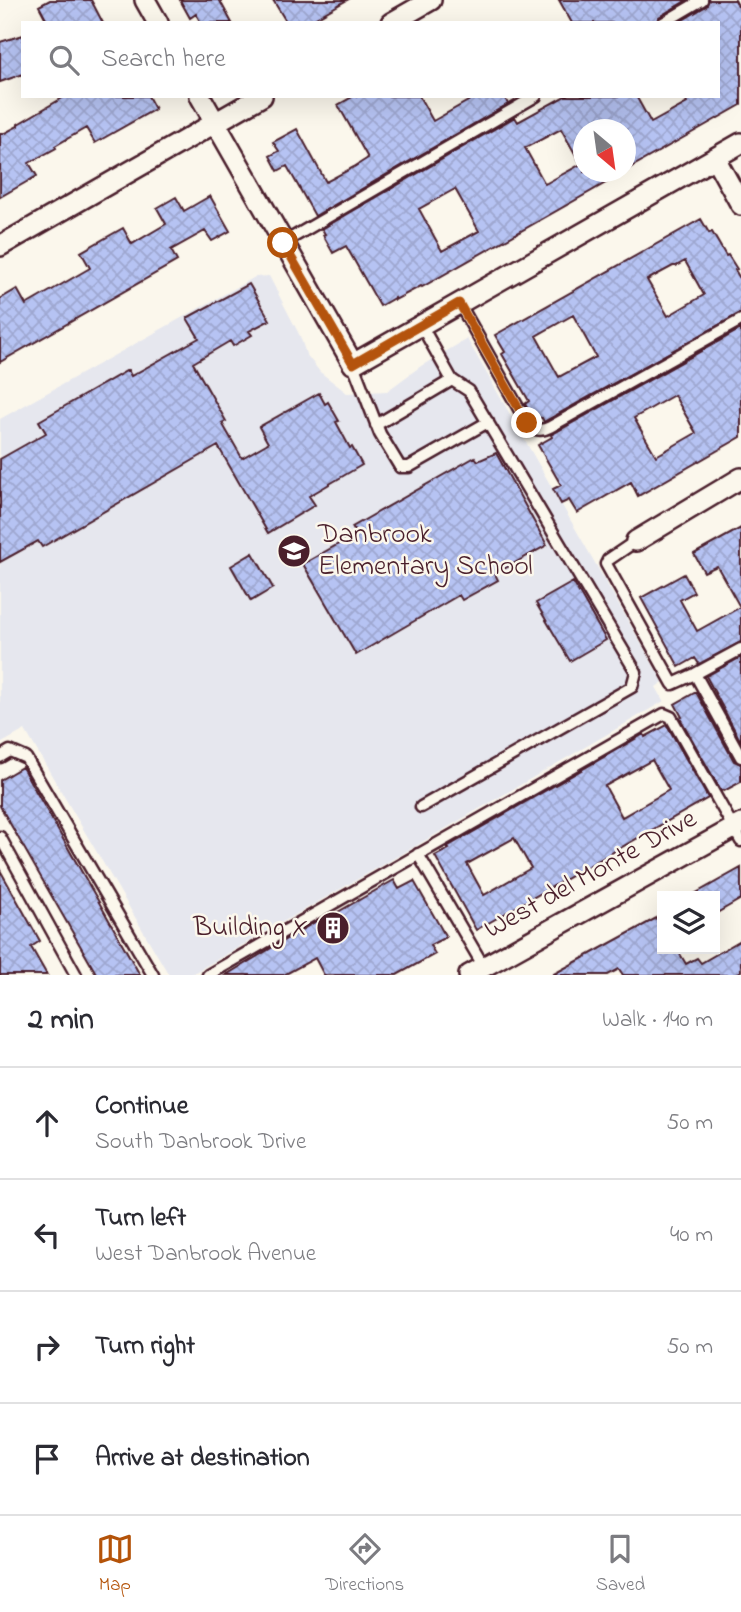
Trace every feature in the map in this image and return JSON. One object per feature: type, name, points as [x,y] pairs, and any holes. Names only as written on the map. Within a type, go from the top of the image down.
[{"type":"street","points":[[394,21],[431,0]]},
{"type":"street","points":[[150,2],[157,21]]},
{"type":"street","points":[[201,98],[353,364],[741,143]]},
{"type":"street","points":[[0,246],[259,98]]},
{"type":"street","points":[[715,158],[741,205]]},
{"type":"street","points":[[636,541],[741,478]]},
{"type":"street","name":"West del Monte Drive","points":[[476,971],[739,831]]},
{"type":"lane","points":[[666,21],[702,0]]},
{"type":"lane","points":[[283,243],[533,98]]},
{"type":"lane","points":[[459,303],[527,423],[531,428],[540,430],[550,427],[741,320]]},
{"type":"lane","points":[[421,325],[452,380],[469,391],[636,672],[632,687],[421,807]]},
{"type":"lane","points":[[353,364],[380,434],[400,467],[409,467],[488,422]]},
{"type":"lane","points":[[376,425],[452,380]]},
{"type":"lane","points":[[636,541],[606,564],[673,684],[741,649]]},
{"type":"lane","points":[[695,674],[741,757]]},
{"type":"lane","points":[[208,975],[664,714],[671,717],[739,831]]},
{"type":"lane","points":[[0,757],[10,751],[26,758],[153,975]]},
{"type":"lane","points":[[0,837],[76,975]]},
{"type":"lane","points":[[418,854],[476,971]]},
{"type":"shaded area","name":"Danbrook Elementary School","points":[[269,276],[300,336],[306,354],[320,372],[347,393],[387,391],[421,366],[467,339],[663,682],[656,687],[664,701],[190,975],[169,975],[25,730],[0,744],[0,419],[255,277]]},
{"type":"building","points":[[50,0],[91,0],[102,21],[47,21],[39,6]]},
{"type":"building","points":[[180,0],[222,0],[220,1],[231,21],[200,21],[196,14],[190,18]]},
{"type":"building","points":[[273,0],[347,0],[310,21],[286,21]]},
{"type":"building","points":[[559,0],[687,0],[659,17],[657,21],[571,21]]},
{"type":"building","points":[[709,0],[735,0],[741,11],[741,105],[636,164],[636,119],[573,119],[573,150],[561,129],[525,148],[545,184],[573,168],[573,182],[607,182],[422,287],[380,306],[346,246],[333,253],[322,229],[515,117],[518,122],[561,98],[637,98],[651,123],[687,103],[684,98],[720,98],[720,21],[681,21],[706,6]],"holes":[[[455,189],[479,231],[442,251],[419,209]]]},
{"type":"building","points":[[21,36],[21,75],[0,82],[0,42]]},
{"type":"building","points":[[63,98],[149,98],[155,109],[95,143],[86,128],[29,163],[37,176],[0,197],[0,133],[5,133]]},
{"type":"building","points":[[350,98],[420,98],[433,121],[473,98],[505,98],[508,104],[315,216],[287,166],[278,171],[270,156],[279,151],[273,142],[297,129],[326,182],[368,158],[338,105]]},
{"type":"building","points":[[210,196],[230,231],[212,241],[205,231],[171,250],[177,261],[0,362],[0,299],[17,289],[26,305],[90,268],[81,252],[123,228],[132,244],[166,224],[157,208],[176,197],[184,211]]},
{"type":"building","points":[[701,219],[726,256],[728,255],[741,280],[741,313],[544,422],[542,418],[532,417],[525,404],[529,401],[502,354],[505,352],[495,335]],"holes":[[[685,261],[704,295],[668,316],[647,280]],[[573,315],[596,357],[559,377],[536,336]]]},
{"type":"building","points":[[249,284],[270,320],[249,331],[252,335],[233,346],[230,341],[193,363],[226,421],[222,423],[242,458],[268,443],[259,427],[319,393],[325,404],[328,402],[350,448],[352,447],[362,465],[309,496],[315,505],[268,533],[218,446],[42,547],[38,541],[0,562],[0,459],[46,433],[39,421],[128,370],[131,376],[199,338],[187,318]]},
{"type":"building","points":[[741,329],[741,437],[638,496],[631,482],[577,513],[569,500],[561,504],[553,489],[561,485],[538,445],[552,437],[551,435]],"holes":[[[674,395],[696,433],[656,456],[634,418]]]},
{"type":"building","points":[[496,453],[547,545],[495,574],[498,580],[462,600],[459,595],[356,655],[303,564],[356,534],[352,527],[475,457],[478,461]]},
{"type":"building","points":[[741,528],[741,642],[699,664],[695,658],[679,667],[641,598],[684,574],[694,592],[680,600],[697,631],[740,607],[717,566],[704,572],[694,554]]},
{"type":"building","points":[[253,553],[273,588],[251,601],[231,566]]},
{"type":"building","points":[[573,582],[606,640],[570,661],[536,603]]},
{"type":"building","points":[[741,657],[741,742],[706,676]]},
{"type":"building","points":[[696,692],[734,761],[741,764],[741,782],[724,791],[721,791],[680,718],[682,717],[675,704]]},
{"type":"building","points":[[667,725],[708,798],[476,930],[435,856],[644,734],[645,737]],"holes":[[[652,760],[669,790],[622,817],[605,786]],[[514,838],[531,868],[484,895],[467,864]]]},
{"type":"building","points":[[22,767],[140,975],[97,975],[0,806],[0,780]]},
{"type":"building","points":[[741,868],[741,899],[720,911],[720,891],[700,891]]},
{"type":"building","points":[[0,870],[40,941],[31,947],[47,975],[0,975]]},
{"type":"building","name":"Building X","points":[[394,880],[399,889],[414,881],[446,937],[430,945],[435,954],[397,975],[324,975],[315,958],[284,975],[226,975],[320,919],[322,921]]},
{"type":"building","points":[[657,918],[657,954],[680,954],[686,964],[697,958],[701,963],[741,940],[741,971],[735,975],[623,975],[619,969],[608,975],[552,975]]},
{"type":"place","name":"Danbrook Elementary School","points":[[294,551]]},
{"type":"place","name":"Building X","points":[[333,928]]},
{"type":"route","points":[[283,243],[353,364],[459,303],[527,423]]}]
